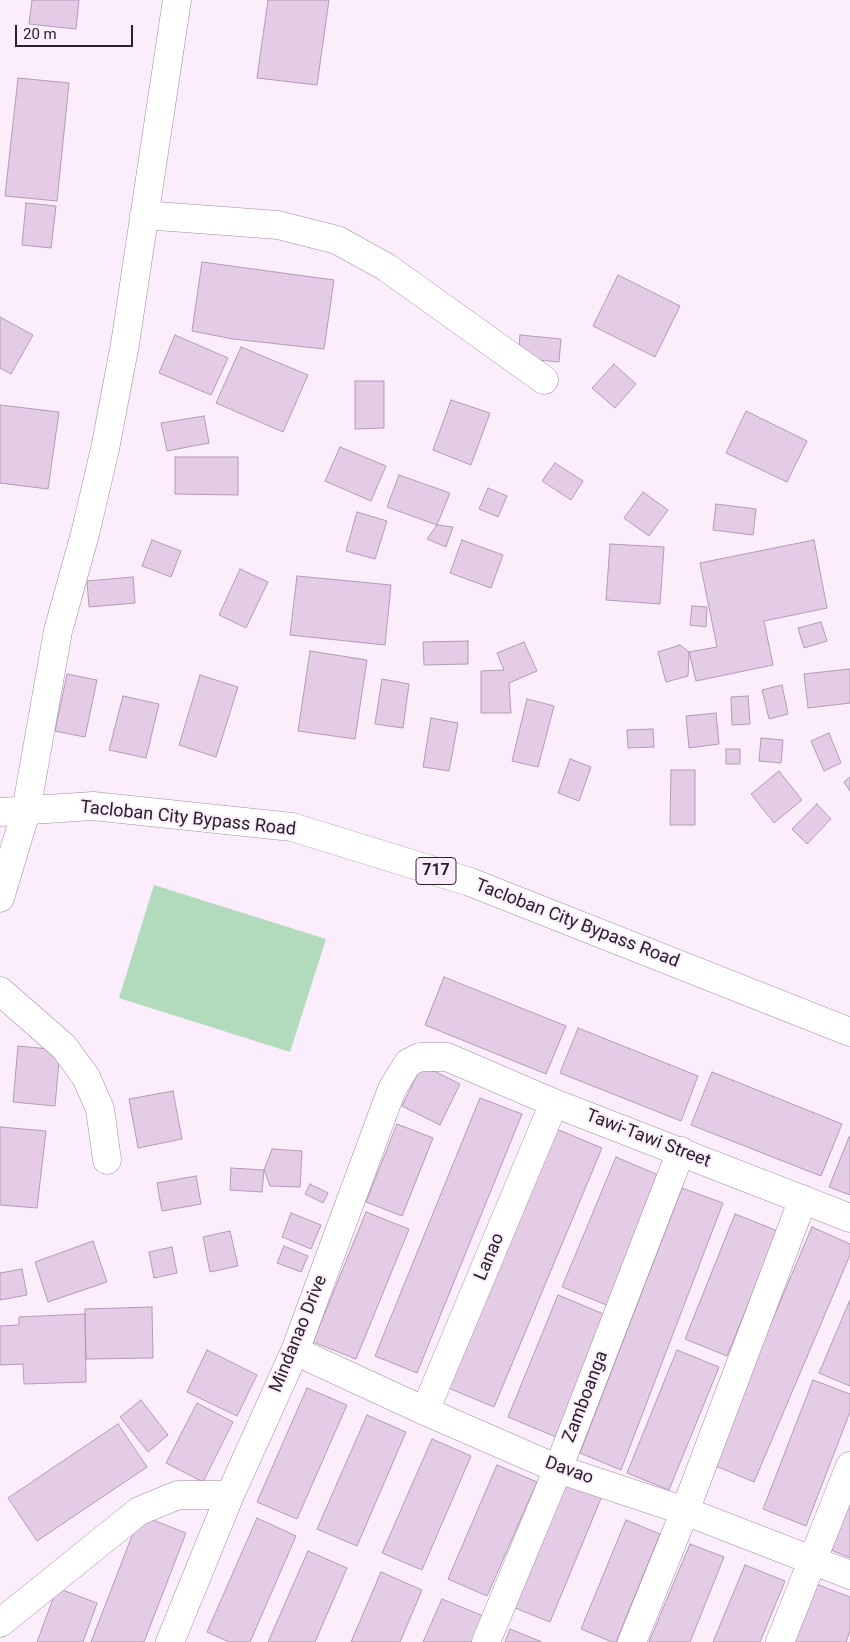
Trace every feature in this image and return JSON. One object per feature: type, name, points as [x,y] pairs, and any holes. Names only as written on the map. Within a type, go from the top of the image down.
[{"type":"main road","points":[[0,898],[13,812],[105,449],[124,344],[177,0]]},
{"type":"main road","points":[[144,215],[278,225],[337,240],[386,267],[544,380]]},
{"type":"main road","name":"Tacloban City Bypass Road","points":[[13,812],[93,806],[292,827],[470,882],[850,1032]]},
{"type":"main road","points":[[0,991],[64,1047],[86,1077],[100,1109],[107,1160]]},
{"type":"main road","name":"Mindanao Drive","points":[[170,1642],[230,1495],[295,1351],[392,1089],[408,1063],[420,1057],[447,1057]]},
{"type":"main road","name":"Tawi-Tawi Street","points":[[447,1057],[554,1103],[850,1218]]},
{"type":"main road","name":"Lanao","points":[[425,1412],[554,1103]]},
{"type":"main road","name":"Zamboanga","points":[[486,1642],[558,1468],[681,1151]]},
{"type":"main road","points":[[632,1642],[685,1511],[803,1199]]},
{"type":"main road","name":"Davao","points":[[295,1351],[425,1412],[558,1468],[685,1511],[850,1575]]},
{"type":"main road","points":[[780,1642],[850,1466]]},
{"type":"main road","points":[[0,1623],[139,1511],[178,1495],[230,1495]]},
{"type":"green space","points":[[154,885],[326,939],[290,1052],[119,998]]},
{"type":"building","points":[[32,0],[79,0],[76,29],[29,24]]},
{"type":"building","points":[[268,0],[329,0],[317,85],[257,78]]},
{"type":"building","points":[[18,78],[69,83],[57,201],[5,196]]},
{"type":"building","points":[[26,203],[56,206],[51,248],[22,245]]},
{"type":"building","points":[[202,262],[334,280],[324,349],[233,339],[192,331]]},
{"type":"building","points":[[618,275],[680,306],[655,357],[593,326]]},
{"type":"building","points":[[0,317],[33,335],[11,374],[0,368]]},
{"type":"building","points":[[175,335],[228,358],[211,395],[159,373]]},
{"type":"building","points":[[520,335],[561,339],[559,362],[518,358]]},
{"type":"building","points":[[241,347],[308,375],[283,432],[216,403]]},
{"type":"building","points":[[614,364],[636,384],[615,408],[592,388]]},
{"type":"building","points":[[355,381],[384,381],[384,428],[355,429]]},
{"type":"building","points":[[451,400],[490,413],[471,465],[433,450]]},
{"type":"building","points":[[0,405],[59,412],[48,489],[0,483]]},
{"type":"building","points":[[746,411],[807,441],[787,482],[726,453]]},
{"type":"building","points":[[204,416],[209,443],[167,451],[161,423]]},
{"type":"building","points":[[340,447],[386,466],[371,501],[325,481]]},
{"type":"building","points":[[175,457],[238,457],[238,495],[175,494]]},
{"type":"building","points":[[555,463],[583,481],[571,500],[542,481]]},
{"type":"building","points":[[399,475],[450,493],[437,525],[387,507]]},
{"type":"building","points":[[488,488],[507,496],[498,517],[479,509]]},
{"type":"building","points":[[643,492],[668,510],[649,536],[624,518]]},
{"type":"building","points":[[716,504],[756,509],[753,535],[713,530]]},
{"type":"building","points":[[357,512],[387,521],[375,559],[346,551]]},
{"type":"building","points":[[437,525],[453,527],[446,547],[427,539]]},
{"type":"building","points":[[152,540],[181,551],[171,577],[142,566]]},
{"type":"building","points":[[462,540],[503,555],[491,588],[450,573]]},
{"type":"building","points":[[814,540],[827,608],[764,621],[773,665],[696,681],[689,652],[717,647],[700,563]]},
{"type":"building","points":[[610,544],[664,547],[660,604],[606,600]]},
{"type":"building","points":[[240,569],[268,582],[246,628],[219,615]]},
{"type":"building","points":[[297,576],[391,585],[385,645],[290,635]]},
{"type":"building","points":[[133,577],[135,603],[89,607],[87,581]]},
{"type":"building","points":[[692,606],[707,607],[706,627],[690,625]]},
{"type":"building","points":[[821,622],[827,641],[804,648],[798,628]]},
{"type":"building","points":[[468,641],[468,664],[424,665],[423,642]]},
{"type":"building","points":[[524,642],[537,671],[509,683],[511,713],[481,713],[481,671],[504,670],[497,653]]},
{"type":"building","points":[[680,645],[689,652],[688,676],[666,682],[658,652]]},
{"type":"building","points":[[310,651],[367,660],[355,739],[298,731]]},
{"type":"building","points":[[850,669],[850,703],[808,708],[804,674]]},
{"type":"building","points":[[67,674],[97,680],[85,737],[55,731]]},
{"type":"building","points":[[200,675],[238,687],[216,757],[179,745]]},
{"type":"building","points":[[382,679],[409,684],[403,728],[375,724]]},
{"type":"building","points":[[782,685],[788,714],[769,719],[762,690]]},
{"type":"building","points":[[123,696],[159,704],[146,758],[109,750]]},
{"type":"building","points":[[748,696],[750,724],[732,725],[731,697]]},
{"type":"building","points":[[527,699],[554,706],[538,767],[512,761]]},
{"type":"building","points":[[716,713],[719,744],[689,748],[686,716]]},
{"type":"building","points":[[431,718],[458,723],[449,771],[423,767]]},
{"type":"building","points":[[653,729],[654,747],[628,748],[627,730]]},
{"type":"building","points":[[829,733],[841,763],[824,771],[811,741]]},
{"type":"building","points":[[761,738],[783,740],[781,763],[759,761]]},
{"type":"building","points":[[726,749],[740,749],[740,764],[726,764]]},
{"type":"building","points":[[570,759],[591,767],[579,801],[558,793]]},
{"type":"building","points":[[671,770],[695,770],[695,825],[670,825]]},
{"type":"building","points":[[779,771],[802,800],[774,823],[751,794]]},
{"type":"building","points":[[850,777],[850,791],[844,782]]},
{"type":"building","points":[[817,804],[831,819],[807,844],[792,829]]},
{"type":"building","points":[[444,977],[566,1026],[546,1074],[425,1025]]},
{"type":"building","points":[[578,1028],[698,1076],[681,1121],[560,1073]]},
{"type":"building","points":[[18,1046],[60,1050],[55,1106],[13,1102]]},
{"type":"building","points":[[422,1065],[460,1084],[440,1125],[402,1106]]},
{"type":"building","points":[[712,1072],[842,1124],[821,1176],[691,1125]]},
{"type":"building","points":[[173,1091],[182,1139],[138,1148],[129,1099]]},
{"type":"building","points":[[480,1098],[522,1114],[417,1373],[375,1356]]},
{"type":"building","points":[[397,1124],[433,1138],[402,1216],[366,1202]]},
{"type":"building","points":[[0,1127],[46,1131],[37,1208],[0,1205]]},
{"type":"building","points":[[554,1128],[602,1148],[494,1407],[446,1387]]},
{"type":"building","points":[[850,1137],[850,1195],[829,1187]]},
{"type":"building","points":[[272,1149],[302,1151],[300,1187],[270,1186],[264,1170]]},
{"type":"building","points":[[616,1157],[663,1177],[609,1306],[562,1287]]},
{"type":"building","points":[[231,1168],[264,1170],[262,1192],[230,1190]]},
{"type":"building","points":[[196,1176],[201,1204],[162,1211],[157,1183]]},
{"type":"building","points":[[310,1184],[328,1193],[323,1203],[305,1194]]},
{"type":"building","points":[[682,1188],[723,1203],[621,1470],[580,1453]]},
{"type":"building","points":[[366,1212],[409,1229],[356,1359],[313,1342]]},
{"type":"building","points":[[291,1213],[321,1225],[311,1249],[282,1237]]},
{"type":"building","points":[[735,1214],[778,1231],[727,1356],[685,1339]]},
{"type":"building","points":[[812,1227],[850,1244],[850,1255],[754,1482],[711,1464]]},
{"type":"building","points":[[230,1231],[238,1266],[210,1272],[203,1237]]},
{"type":"building","points":[[93,1241],[107,1282],[48,1302],[35,1262]]},
{"type":"building","points":[[284,1246],[308,1256],[301,1272],[277,1263]]},
{"type":"building","points":[[172,1247],[177,1273],[154,1278],[149,1252]]},
{"type":"building","points":[[22,1269],[27,1295],[0,1300],[0,1273]]},
{"type":"building","points":[[558,1295],[606,1315],[556,1437],[508,1417]]},
{"type":"building","points":[[850,1300],[850,1386],[819,1373]]},
{"type":"building","points":[[152,1307],[153,1358],[86,1359],[85,1309]]},
{"type":"building","points":[[85,1314],[86,1382],[24,1384],[23,1364],[0,1365],[0,1326],[19,1325],[19,1317]]},
{"type":"building","points":[[207,1350],[257,1375],[237,1416],[187,1392]]},
{"type":"building","points":[[677,1350],[719,1367],[669,1490],[627,1473]]},
{"type":"building","points":[[813,1380],[850,1394],[850,1412],[806,1526],[763,1509]]},
{"type":"building","points":[[307,1388],[347,1405],[297,1519],[257,1502]]},
{"type":"building","points":[[141,1400],[168,1435],[148,1452],[120,1417]]},
{"type":"building","points":[[197,1403],[233,1422],[203,1482],[166,1463]]},
{"type":"building","points":[[367,1415],[406,1432],[357,1546],[317,1529]]},
{"type":"building","points":[[118,1424],[147,1467],[37,1541],[8,1498]]},
{"type":"building","points":[[432,1439],[471,1456],[422,1570],[382,1553]]},
{"type":"building","points":[[497,1465],[537,1482],[487,1596],[448,1579]]},
{"type":"building","points":[[567,1482],[602,1496],[550,1622],[515,1608]]},
{"type":"building","points":[[850,1498],[850,1558],[829,1549]]},
{"type":"building","points":[[140,1515],[186,1533],[144,1642],[91,1642]]},
{"type":"building","points":[[257,1518],[296,1536],[250,1642],[229,1642],[207,1632]]},
{"type":"building","points":[[626,1520],[660,1534],[616,1642],[612,1642],[581,1629]]},
{"type":"building","points":[[690,1544],[724,1557],[690,1642],[649,1642]]},
{"type":"building","points":[[308,1551],[347,1568],[315,1642],[268,1642]]},
{"type":"building","points":[[745,1565],[785,1581],[760,1642],[713,1642]]},
{"type":"building","points":[[381,1572],[422,1590],[400,1642],[351,1642]]},
{"type":"building","points":[[816,1584],[850,1597],[850,1631],[846,1642],[794,1642]]},
{"type":"building","points":[[57,1588],[97,1603],[83,1642],[37,1642]]},
{"type":"building","points":[[442,1599],[483,1616],[472,1642],[423,1642]]},
{"type":"building","points":[[510,1629],[542,1642],[505,1642]]}]
